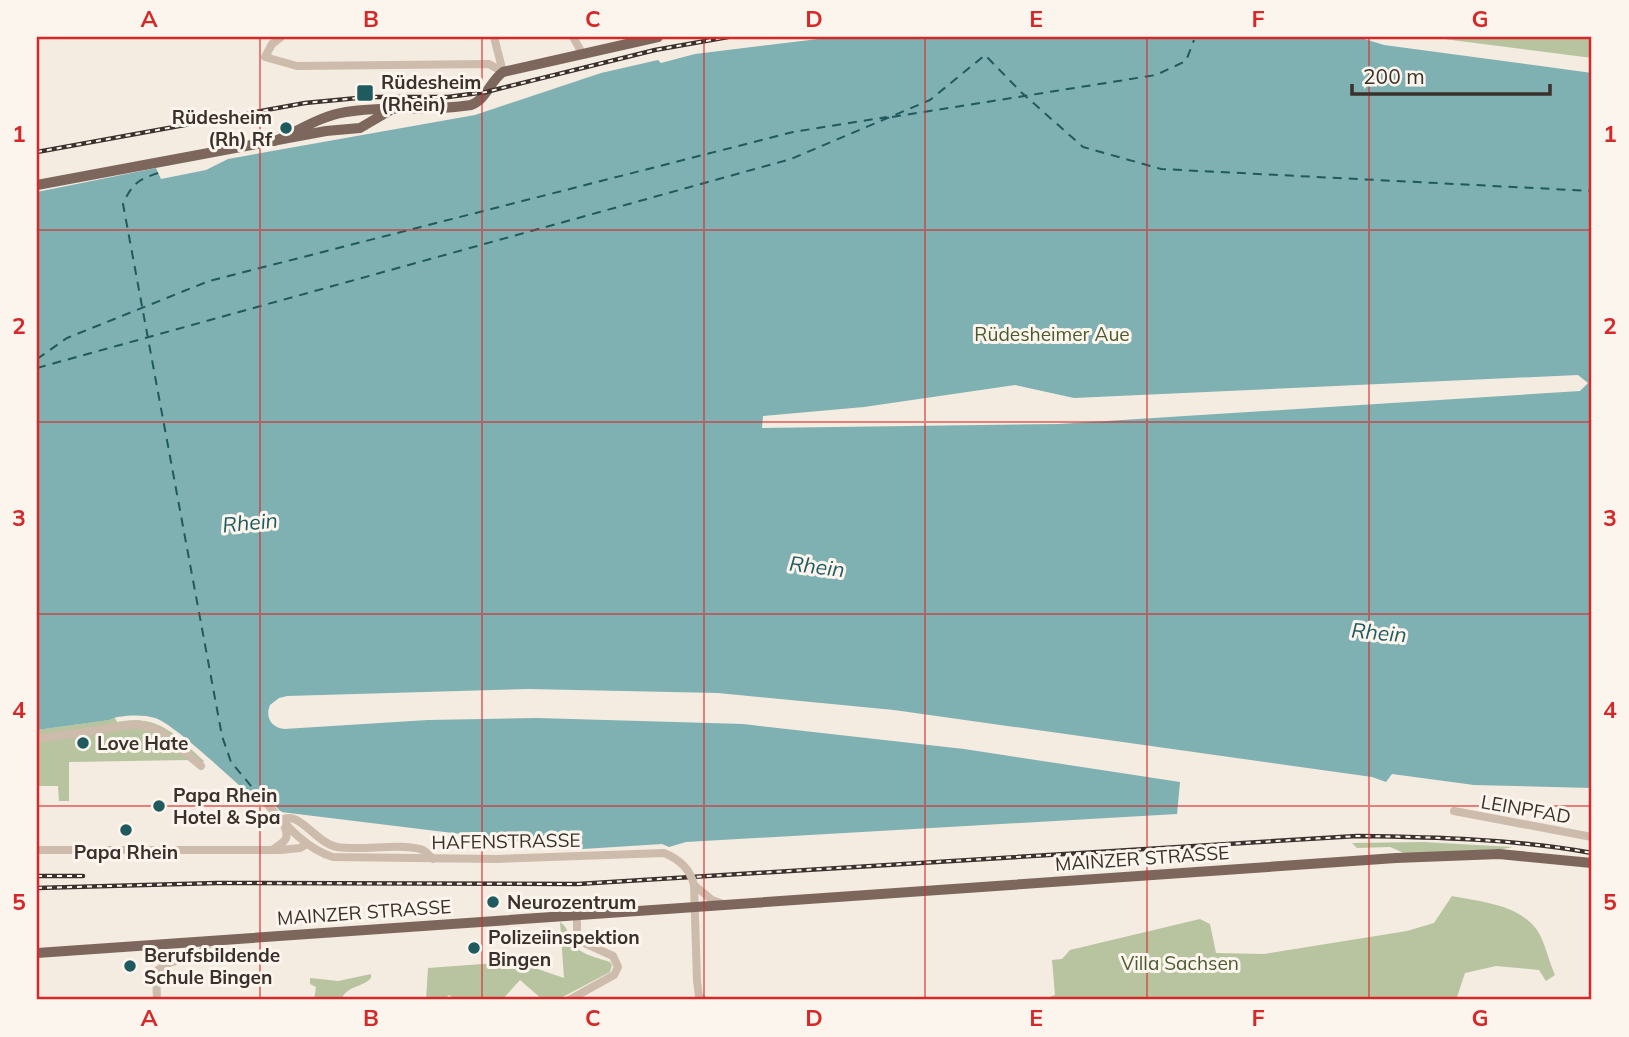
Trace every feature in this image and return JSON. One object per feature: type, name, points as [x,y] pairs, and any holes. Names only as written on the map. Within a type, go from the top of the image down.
[{"type":"main road","points":[[275,141],[332,115],[355,111],[475,104],[503,72],[658,37]]},
{"type":"main road","points":[[37,186],[326,131],[360,128],[395,108]]},
{"type":"main road","name":"MAINZER STRASSE","points":[[37,953],[1446,855],[1520,855],[1592,863]]},
{"type":"street","points":[[281,37],[272,44],[265,57],[297,66],[489,64],[503,72]]},
{"type":"street","points":[[495,37],[503,72]]},
{"type":"street","points":[[573,37],[582,53]]},
{"type":"street","points":[[37,739],[138,724],[159,731],[201,766]]},
{"type":"street","name":"HAFENSTRASSE","points":[[257,793],[307,844],[326,855],[341,858],[496,859],[664,853],[681,862],[694,885],[712,900],[726,905]]},
{"type":"street","name":"LEINPFAD","points":[[1454,811],[1592,836]]},
{"type":"street","points":[[272,850],[287,838],[288,832],[282,820],[286,817],[298,819],[316,838],[333,846],[418,848],[423,849],[433,859]]},
{"type":"street","points":[[37,850],[272,850],[300,848],[307,844]]},
{"type":"street","points":[[694,885],[697,981],[699,996],[704,1000]]},
{"type":"street","points":[[569,1000],[614,975],[618,967],[613,956],[580,941],[577,915]]},
{"type":"street","points":[[157,1000],[156,972],[168,962],[202,953],[210,940]]},
{"type":"green space","points":[[1428,37],[1592,37],[1592,58]]},
{"type":"green space","points":[[115,718],[117,722],[132,720],[156,724],[175,735],[204,761],[201,766],[189,760],[69,762],[69,801],[59,801],[58,786],[37,786],[37,730]]},
{"type":"green space","points":[[1423,842],[1513,847],[1406,854],[1390,847],[1357,848],[1352,843]]},
{"type":"green space","name":"Villa Sachsen","points":[[1452,896],[1509,909],[1529,921],[1540,935],[1555,975],[1546,981],[1539,970],[1496,966],[1465,973],[1456,1000],[1047,998],[1055,995],[1052,960],[1062,959],[1070,950],[1200,919],[1210,924],[1216,953],[1264,954],[1407,931],[1434,923]]},
{"type":"green space","points":[[560,922],[578,949],[610,962],[610,972],[557,1000],[543,1000],[520,980],[502,1000],[455,1000],[449,995],[444,1000],[426,1000],[428,968],[510,962],[564,978]]},
{"type":"green space","points":[[371,974],[371,978],[351,989],[341,1000],[314,1000],[316,987],[310,984],[310,978],[338,981]]},
{"type":"water","name":"Rhein","points":[[835,37],[1358,37],[1384,45],[1592,73],[1592,788],[1474,785],[1392,774],[1386,782],[1372,777],[894,710],[718,693],[529,689],[287,696],[270,705],[270,721],[284,729],[428,720],[537,718],[743,724],[964,749],[1180,782],[1177,814],[686,842],[669,847],[662,844],[583,849],[281,812],[262,791],[252,797],[175,730],[155,718],[124,716],[37,730],[37,192],[156,168],[161,179],[206,170],[228,159],[475,115],[601,73],[695,54]],"holes":[[[1578,375],[1588,383],[1580,391],[1059,424],[762,428],[763,416],[864,407],[1015,385],[1074,398]]]},
{"type":"ferry route","points":[[892,117],[1156,75],[1186,61],[1194,40]]},
{"type":"ferry route","points":[[37,368],[791,159],[930,100],[985,55],[1022,93],[1083,147],[1161,169],[1592,191]]},
{"type":"ferry route","points":[[37,359],[67,338],[209,281],[793,132],[887,117]]},
{"type":"ferry route","points":[[158,173],[136,184],[123,204],[222,736],[231,762],[256,792]]},
{"type":"railway","points":[[37,152],[305,103],[368,97],[448,97],[486,92],[655,50],[728,37]]},
{"type":"railway","points":[[37,888],[217,883],[578,884],[1357,836],[1504,842],[1592,853]]},
{"type":"railway","points":[[37,876],[83,876]]},
{"type":"place","name":"Rüdesheim (Rhein)","points":[[365,93]]},
{"type":"place","name":"Rüdesheim (Rh) Rf","points":[[286,128]]},
{"type":"place","name":"Love Hate","points":[[83,743]]},
{"type":"place","name":"Papa Rhein Hotel & Spa","points":[[159,806]]},
{"type":"place","name":"Papa Rhein","points":[[126,830]]},
{"type":"place","name":"Neurozentrum","points":[[493,902]]},
{"type":"place","name":"Polizeiinspektion Bingen","points":[[474,948]]},
{"type":"place","name":"Berufsbildende Schule Bingen","points":[[130,966]]},
{"type":"park label","name":"Rüdesheimer Aue","points":[[1052,334]]}]
